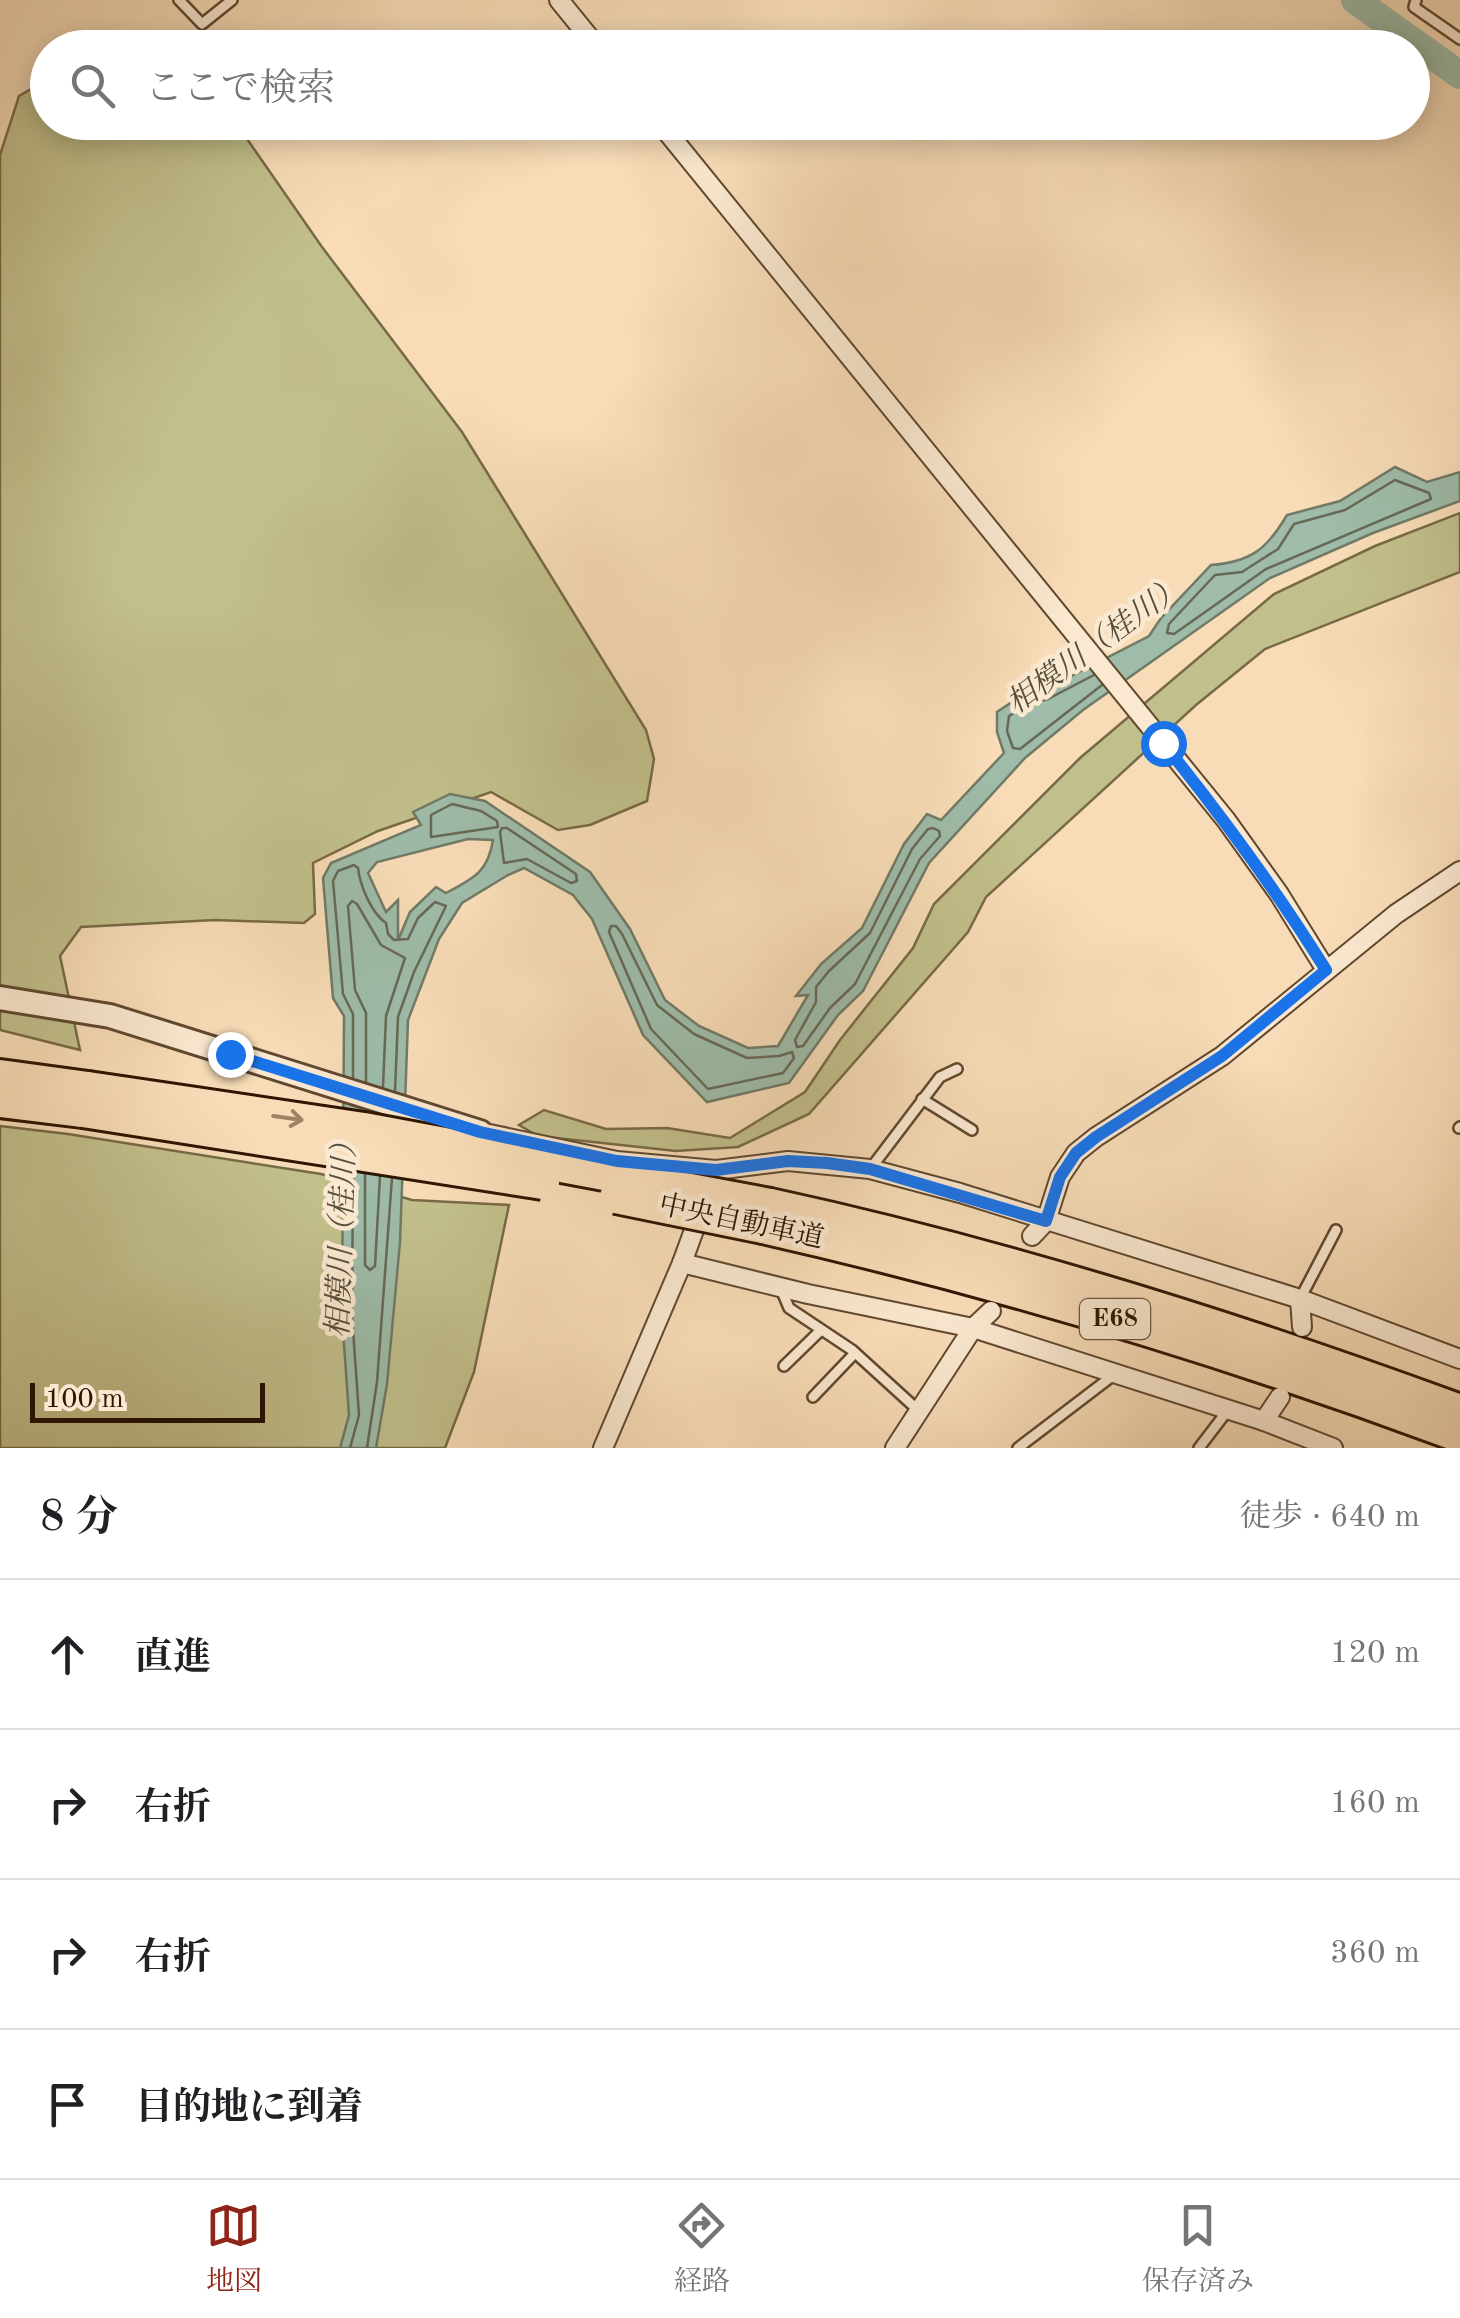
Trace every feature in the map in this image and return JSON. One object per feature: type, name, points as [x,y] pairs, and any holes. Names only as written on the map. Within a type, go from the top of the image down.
[{"type":"highway","name":"中央自動車道","points":[[0,1076],[85,1100]]},
{"type":"highway","name":"中央自動車道","points":[[0,1101],[85,1100],[364,1129],[766,1216],[1257,1362],[1460,1436]]},
{"type":"highway","name":"中央自動車道","points":[[766,1216],[855,1223],[1110,1292],[1460,1408]]},
{"type":"street","points":[[559,0],[583,30]]},
{"type":"street","points":[[674,140],[1226,820],[1279,894],[1326,970]]},
{"type":"street","points":[[1032,1236],[1046,1221],[1060,1177],[1076,1153],[1222,1056],[1396,914],[1456,879]]},
{"type":"street","points":[[0,998],[110,1016],[480,1132],[617,1161],[716,1170],[788,1161],[870,1169],[1300,1299],[1460,1359]]},
{"type":"street","points":[[603,1448],[682,1263],[716,1170]]},
{"type":"street","points":[[682,1263],[780,1288],[973,1328],[1264,1421],[1334,1448]]},
{"type":"street","points":[[1300,1299],[1302,1327]]},
{"type":"street","points":[[895,1448],[973,1328],[991,1311]]},
{"type":"street","points":[[1264,1421],[1280,1397]]},
{"type":"lane","points":[[179,0],[202,24],[232,0]]},
{"type":"lane","points":[[1416,0],[1414,7],[1460,38]]},
{"type":"lane","points":[[870,1169],[940,1077],[957,1070]]},
{"type":"lane","points":[[922,1099],[972,1130]]},
{"type":"lane","points":[[1300,1299],[1336,1230]]},
{"type":"lane","points":[[780,1288],[789,1308],[855,1353],[919,1411]]},
{"type":"lane","points":[[784,1366],[821,1330]]},
{"type":"lane","points":[[813,1397],[855,1353]]},
{"type":"lane","points":[[1018,1448],[1116,1374]]},
{"type":"lane","points":[[1199,1448],[1228,1410]]},
{"type":"shaded area","points":[[30,90],[30,140],[248,140],[322,247],[462,432],[646,730],[654,759],[647,801],[590,825],[558,830],[491,792],[378,831],[313,863],[315,914],[304,923],[215,920],[81,927],[60,956],[80,1050],[0,1030],[0,155],[19,96]]},
{"type":"shaded area","points":[[1460,513],[1460,572],[1265,649],[1196,705],[986,897],[968,932],[809,1114],[738,1147],[676,1151],[538,1136],[519,1125],[544,1110],[606,1129],[667,1128],[730,1138],[805,1092],[840,1040],[913,948],[934,904],[1080,758],[1274,594],[1375,546]]},
{"type":"shaded area","points":[[0,1126],[321,1174],[412,1200],[509,1205],[474,1372],[445,1448],[0,1448]]},
{"type":"water","name":"相模川（桂川）","points":[[1395,467],[1427,482],[1460,472],[1460,501],[1373,533],[1270,578],[1083,710],[1025,758],[929,863],[863,991],[838,1015],[789,1083],[707,1102],[643,1035],[592,919],[573,895],[524,868],[462,903],[439,939],[408,1020],[400,1242],[387,1384],[376,1448],[340,1448],[349,1415],[342,1316],[344,1016],[333,998],[323,878],[331,863],[421,825],[413,812],[450,794],[485,801],[590,872],[630,929],[665,1000],[699,1026],[748,1048],[778,1046],[808,995],[796,996],[821,964],[862,928],[904,844],[927,814],[941,820],[1004,753],[997,732],[997,712],[1024,694],[1044,690],[1149,636],[1211,565],[1237,561],[1256,552],[1287,515],[1340,501]],"holes":[[[468,839],[493,840],[478,873],[446,893],[436,887],[410,912],[398,940],[398,900],[386,912],[368,873],[377,862]]]},
{"type":"waterway","points":[[1355,0],[1397,30]]},
{"type":"waterway","points":[[1430,54],[1460,75]]},
{"type":"route","points":[[230,1054],[480,1132],[617,1161],[716,1170],[788,1161],[870,1169],[1046,1221],[1060,1177],[1076,1153],[1222,1056],[1326,970],[1279,894],[1226,820],[1163,743]]}]
